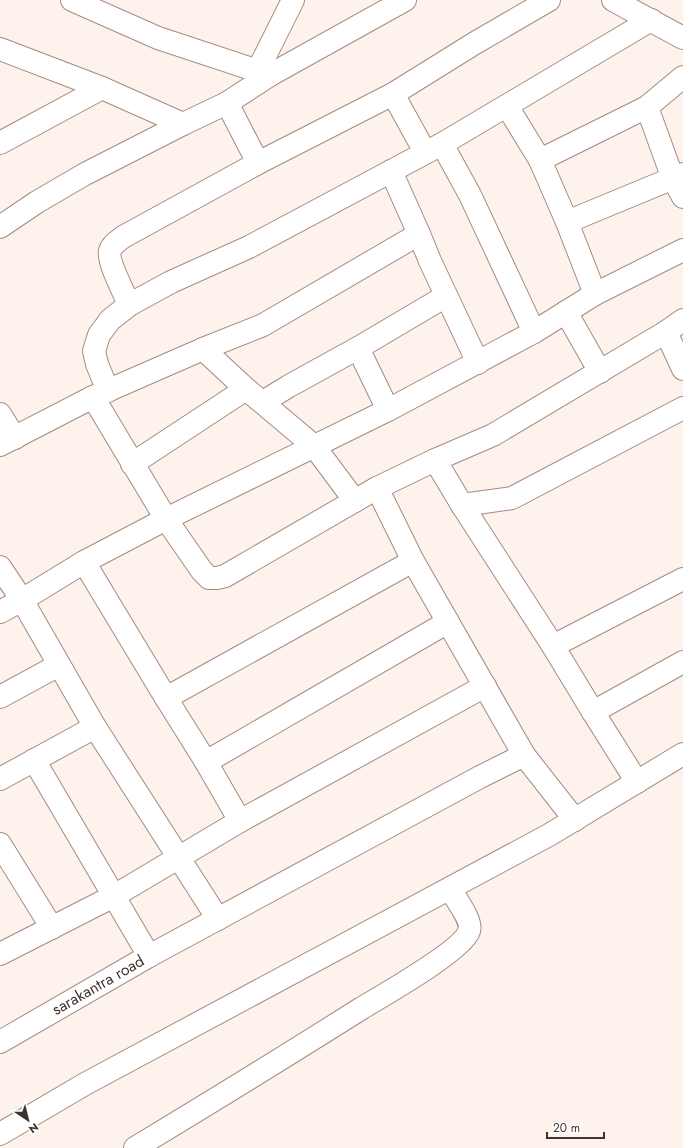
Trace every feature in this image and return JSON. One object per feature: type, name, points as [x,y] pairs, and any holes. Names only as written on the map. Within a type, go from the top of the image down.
[{"type":"street","points":[[72,0],[158,38],[264,72]]},
{"type":"street","points":[[264,72],[294,0]]},
{"type":"street","points":[[0,227],[37,202],[85,174],[182,124],[227,103],[264,72],[405,0]]},
{"type":"street","points":[[129,305],[111,261],[110,252],[114,244],[130,233],[258,163],[393,94],[475,43],[527,6],[549,0]]},
{"type":"street","points":[[613,0],[683,38]]},
{"type":"street","points":[[651,20],[434,148],[249,247],[171,282],[129,305],[110,320],[99,335],[94,351],[101,394],[132,464],[166,519],[202,571],[209,578],[225,576],[377,488],[435,460],[493,435],[675,326],[683,369]]},
{"type":"street","points":[[4,54],[102,88],[182,124]]},
{"type":"street","points":[[540,160],[647,107],[683,77]]},
{"type":"street","points":[[0,143],[102,88]]},
{"type":"street","points":[[393,94],[470,195],[534,332]]},
{"type":"street","points":[[227,103],[258,163]]},
{"type":"street","points":[[507,106],[540,160],[567,222],[595,294]]},
{"type":"street","points":[[567,222],[680,184],[647,107]]},
{"type":"street","points":[[391,171],[430,261],[478,363]]},
{"type":"street","points":[[0,414],[8,442],[101,394],[203,349],[263,325],[419,234]]},
{"type":"street","points":[[0,612],[84,562],[166,519],[388,410],[534,332],[595,294],[683,250]]},
{"type":"street","points":[[263,402],[446,296]]},
{"type":"street","points":[[566,312],[600,372]]},
{"type":"street","points":[[358,348],[388,410]]},
{"type":"street","points":[[203,349],[246,389],[314,446],[355,501]]},
{"type":"street","points":[[132,464],[246,389]]},
{"type":"street","points":[[462,506],[512,498],[683,408]]},
{"type":"street","points":[[435,460],[462,506],[637,782]]},
{"type":"street","points":[[377,488],[413,561],[524,755],[575,820]]},
{"type":"street","points":[[166,698],[413,561]]},
{"type":"street","points":[[84,562],[206,762],[240,821]]},
{"type":"street","points":[[0,567],[22,600],[95,727],[218,919]]},
{"type":"street","points":[[552,646],[683,579]]},
{"type":"street","points":[[206,762],[448,622]]},
{"type":"street","points":[[593,712],[683,662]]},
{"type":"street","points":[[0,697],[59,665]]},
{"type":"street","points":[[0,954],[114,896],[240,821],[485,686]]},
{"type":"street","points":[[0,779],[95,727]]},
{"type":"street","points":[[0,1134],[85,1084],[549,835],[683,754]]},
{"type":"street","points":[[149,956],[473,780],[524,755]]},
{"type":"street","name":"sarakantra road","points":[[0,1042],[149,956],[34,760]]},
{"type":"street","points":[[0,844],[52,928]]},
{"type":"street","points":[[134,1148],[411,978],[454,949],[467,937],[470,929],[469,920],[450,888]]}]
